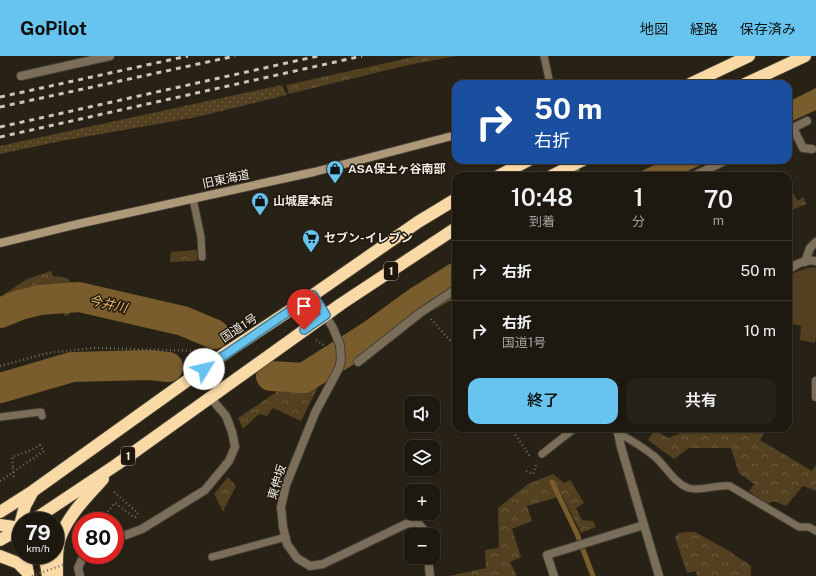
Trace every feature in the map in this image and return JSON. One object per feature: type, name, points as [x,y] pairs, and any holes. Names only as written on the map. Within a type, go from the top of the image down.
[{"type":"highway","points":[[698,80],[749,56]]},
{"type":"highway","points":[[754,80],[805,56]]},
{"type":"highway","points":[[506,172],[521,164]]},
{"type":"highway","points":[[560,172],[576,165]]},
{"type":"highway","name":"国道1号","points":[[0,512],[33,491],[228,352],[418,222],[452,201]]},
{"type":"highway","name":"1","points":[[45,512],[116,464],[221,388],[326,315],[452,231]]},
{"type":"highway","points":[[57,576],[57,555],[61,534],[76,510],[116,464]]},
{"type":"highway","points":[[23,512],[33,491]]},
{"type":"highway","points":[[0,525],[12,527]]},
{"type":"highway","points":[[0,540],[12,533]]},
{"type":"highway","points":[[0,556],[18,564],[30,575]]},
{"type":"highway","points":[[27,564],[30,575]]},
{"type":"highway","points":[[46,564],[48,576]]},
{"type":"street","points":[[21,76],[97,57],[110,56]]},
{"type":"street","points":[[792,128],[807,121]]},
{"type":"street","points":[[792,132],[803,148],[812,149]]},
{"type":"street","name":"旧東海道","points":[[0,244],[78,224],[314,172],[452,136]]},
{"type":"street","points":[[702,172],[718,164]]},
{"type":"street","points":[[805,262],[810,248],[816,242]]},
{"type":"street","points":[[792,267],[797,264],[812,260],[816,261]]},
{"type":"street","points":[[358,362],[424,310],[452,292]]},
{"type":"street","points":[[313,295],[326,315]]},
{"type":"street","name":"東伸坂","points":[[326,315],[340,345],[341,360],[339,368],[315,413],[286,485],[281,506],[283,527],[287,544],[297,558],[310,566],[323,564],[406,524],[416,522],[422,528]]},
{"type":"street","points":[[816,381],[816,397]]},
{"type":"street","points":[[124,535],[142,528],[205,490],[229,461],[235,447],[232,432],[226,416],[210,397]]},
{"type":"street","points":[[617,432],[659,576]]},
{"type":"street","points":[[554,576],[547,555],[644,525]]},
{"type":"street","points":[[80,564],[78,568],[80,576]]},
{"type":"street","points":[[429,564],[430,576]]},
{"type":"lane","points":[[544,56],[549,80]]},
{"type":"lane","points":[[193,199],[201,237],[202,257]]},
{"type":"lane","points":[[0,417],[41,412],[42,416]]},
{"type":"lane","points":[[542,454],[570,432]]},
{"type":"lane","points":[[620,432],[654,456],[674,479],[687,487],[697,490],[722,485],[730,486],[799,527],[809,527],[816,531]]},
{"type":"lane","points":[[212,557],[286,537]]},
{"type":"path","points":[[424,310],[452,342]]},
{"type":"path","points":[[316,340],[324,346]]},
{"type":"path","points":[[0,366],[48,353],[95,348],[200,351]]},
{"type":"path","points":[[515,432],[523,448],[536,465],[533,474],[526,471]]},
{"type":"path","points":[[0,481],[44,451],[40,445],[30,451],[12,457],[13,468],[14,478]]},
{"type":"path","points":[[114,492],[138,513]]},
{"type":"path","points":[[108,512],[115,503],[135,518]]},
{"type":"path","points":[[30,575],[65,564]]},
{"type":"green space","points":[[418,56],[456,56],[408,65],[289,94],[286,85]]},
{"type":"green space","points":[[282,85],[287,95],[197,117],[56,142],[0,154],[0,146]]},
{"type":"green space","points":[[792,192],[798,201],[803,197],[806,204],[792,210]]},
{"type":"green space","points":[[197,250],[197,261],[170,262],[171,252]]},
{"type":"green space","points":[[816,267],[815,343],[800,340],[801,326],[792,324],[792,274],[807,268]]},
{"type":"green space","points":[[51,271],[53,276],[67,278],[80,292],[82,303],[68,307],[70,314],[65,316],[61,307],[0,318],[0,297],[27,279]]},
{"type":"green space","points":[[314,382],[317,389],[301,421],[273,408],[267,416],[259,414],[243,429],[238,418],[281,389],[294,389]]},
{"type":"green space","points":[[654,432],[660,433],[668,438],[679,434],[678,432],[765,432],[760,440],[812,471],[816,465],[816,491],[803,486],[786,506],[774,501],[767,504],[749,491],[754,484],[739,473],[731,448],[689,448],[674,459],[648,440]]},
{"type":"green space","points":[[553,474],[564,483],[570,480],[584,503],[576,508],[582,520],[593,521],[596,527],[581,533],[562,496],[527,506],[532,521],[512,529],[521,557],[510,562],[517,576],[449,576],[486,568],[485,550],[499,548],[498,508],[528,484]]},
{"type":"green space","points":[[228,477],[236,486],[223,511],[214,494]]},
{"type":"green space","points":[[695,532],[729,551],[751,566],[751,576],[697,576],[696,571],[687,573],[675,537],[679,533]]},
{"type":"shaded area","points":[[816,88],[816,110],[792,121],[792,100]]},
{"type":"shaded area","points":[[656,164],[702,164],[686,172],[640,172]]},
{"type":"shaded area","points":[[452,262],[452,285],[427,301],[357,354],[352,331],[411,288]]},
{"type":"waterway","name":"今井川","points":[[271,376],[304,378],[375,333],[419,301],[452,282]]},
{"type":"waterway","name":"今井川","points":[[0,313],[20,305],[40,300],[79,297],[183,321],[214,334]]},
{"type":"waterway","name":"今井川","points":[[0,388],[72,367],[149,365],[168,367]]},
{"type":"waterway","points":[[552,482],[577,534],[593,576]]},
{"type":"railway","points":[[0,97],[188,56]]},
{"type":"railway","points":[[0,107],[235,56]]},
{"type":"railway","points":[[0,127],[318,56]]},
{"type":"railway","points":[[0,137],[362,56]]},
{"type":"place","name":"ASA保土ヶ谷南部","points":[[335,184]]},
{"type":"place","name":"山城屋本店","points":[[260,216]]},
{"type":"place","name":"セブン-イレブン","points":[[311,253]]},
{"type":"route","points":[[204,369],[313,295],[326,315],[304,330]]}]
